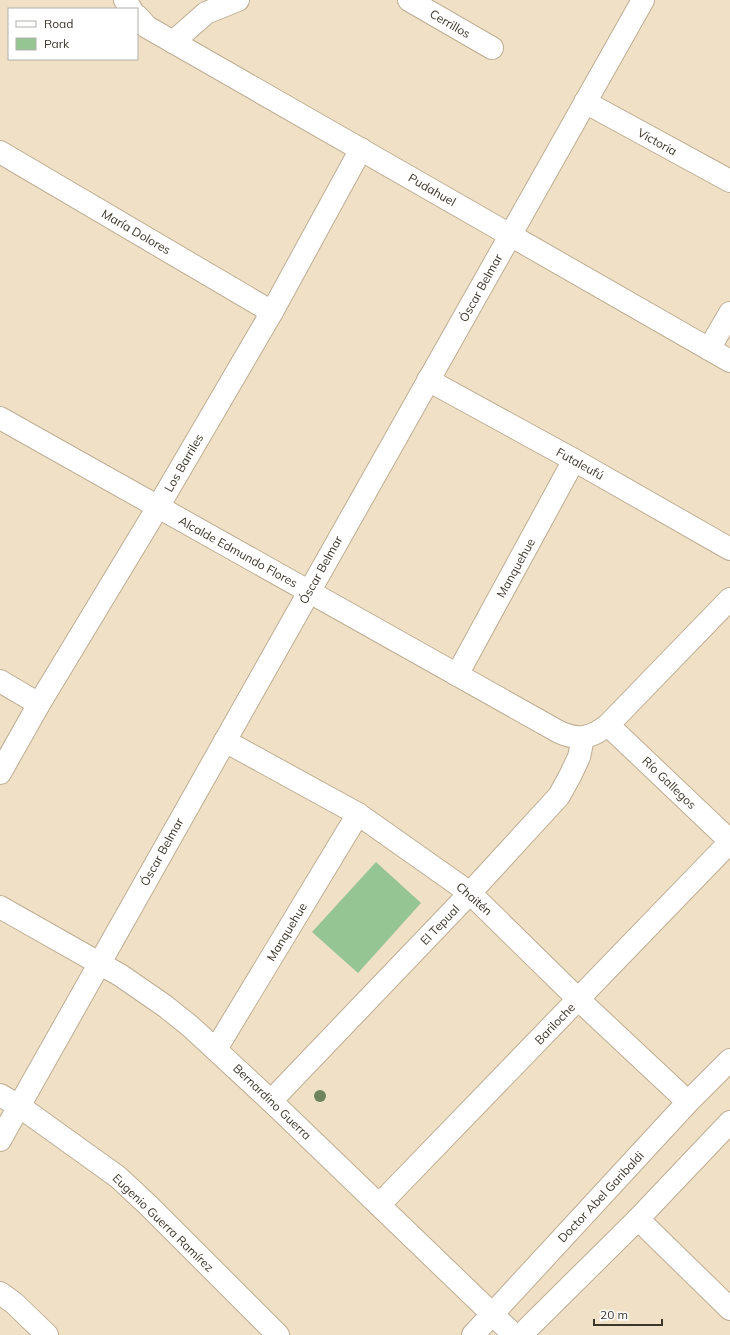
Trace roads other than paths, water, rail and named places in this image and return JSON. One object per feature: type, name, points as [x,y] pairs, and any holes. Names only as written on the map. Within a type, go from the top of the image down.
[{"type":"street","points":[[174,42],[206,13],[238,0]]},
{"type":"street","name":"Cerrillos","points":[[408,0],[492,48]]},
{"type":"street","name":"Óscar Belmar","points":[[0,1140],[643,0]]},
{"type":"street","name":"Pudahuel","points":[[138,17],[148,27],[730,361]]},
{"type":"street","name":"Victoria","points":[[585,102],[727,173]]},
{"type":"street","name":"Los Barriles","points":[[0,773],[39,704],[158,507],[272,312],[361,149]]},
{"type":"street","name":"María Dolores","points":[[0,152],[272,312]]},
{"type":"street","points":[[709,349],[730,313]]},
{"type":"street","name":"Futaleufú","points":[[428,380],[574,460],[730,549]]},
{"type":"street","name":"Alcalde Edmundo Flores","points":[[0,418],[558,732],[567,736],[583,738]]},
{"type":"street","name":"Manquehue","points":[[457,675],[574,460]]},
{"type":"street","points":[[583,738],[592,735],[608,725],[730,599]]},
{"type":"street","points":[[0,681],[39,704]]},
{"type":"street","name":"Río Gallegos","points":[[608,725],[730,842]]},
{"type":"street","name":"El Tepual","points":[[271,1101],[470,893],[559,796],[579,757],[583,738]]},
{"type":"street","name":"Chaitén","points":[[225,741],[358,814],[470,893],[578,999],[688,1102]]},
{"type":"street","name":"Manquehue","points":[[216,1049],[358,814]]},
{"type":"street","name":"Bariloche","points":[[379,1205],[730,842]]},
{"type":"street","name":"Bernardino Guerra","points":[[0,907],[100,963],[143,990],[165,1006],[216,1049],[514,1335]]},
{"type":"street","name":"Doctor Abel Garibaldi","points":[[473,1335],[688,1102],[730,1060]]},
{"type":"street","name":"Eugenio Guerra Ramírez","points":[[0,1095],[19,1106],[118,1177],[278,1335]]},
{"type":"street","points":[[521,1335],[638,1219],[730,1122]]},
{"type":"street","points":[[638,1219],[730,1309]]},
{"type":"street","points":[[0,1293],[47,1335]]}]
